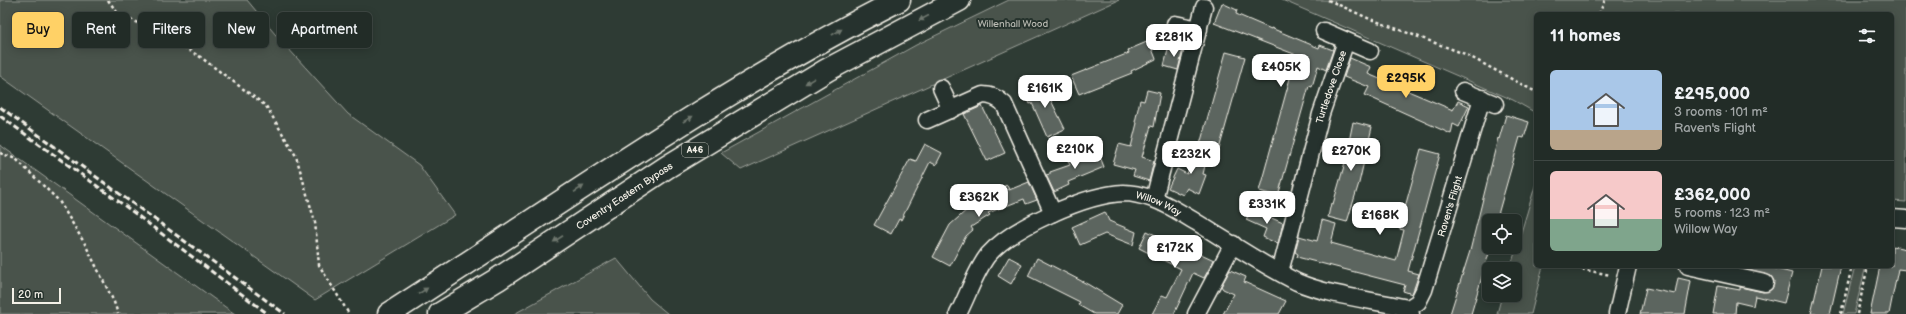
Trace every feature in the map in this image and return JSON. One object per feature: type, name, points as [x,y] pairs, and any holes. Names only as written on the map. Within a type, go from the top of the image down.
[{"type":"highway","points":[[390,313],[670,130],[840,30],[899,0]]},
{"type":"highway","name":"Coventry Eastern Bypass","points":[[440,314],[498,279],[681,159],[828,70],[959,0]]},
{"type":"street","points":[[1154,199],[1204,7]]},
{"type":"street","points":[[1175,24],[1199,29]]},
{"type":"street","name":"Turtledove Close","points":[[1324,31],[1370,51]]},
{"type":"street","name":"Turtledove Close","points":[[1280,272],[1321,114],[1346,41]]},
{"type":"street","points":[[941,88],[950,110]]},
{"type":"street","name":"Raven's Flight","points":[[1409,312],[1418,302],[1424,290],[1488,101],[1463,91]]},
{"type":"street","points":[[927,120],[983,95],[993,96],[1001,101],[1053,213]]},
{"type":"street","name":"Willow Way","points":[[958,314],[979,270],[996,246],[1053,213],[1096,198],[1113,194],[1138,195],[1154,199],[1296,281],[1318,289],[1403,307],[1409,312]]},
{"type":"street","points":[[1894,218],[1906,219]]},
{"type":"street","points":[[1196,314],[1233,244]]},
{"type":"street","points":[[1697,268],[1765,283]]},
{"type":"street","points":[[1617,314],[1627,272]]},
{"type":"path","points":[[108,0],[116,11],[199,56],[266,106],[296,156],[315,222],[319,265],[349,314]]},
{"type":"path","points":[[1328,0],[1370,19],[1464,54],[1534,91]]},
{"type":"path","points":[[1600,12],[1605,0]]},
{"type":"path","points":[[0,154],[16,159],[59,201],[98,268],[118,314]]},
{"type":"path","points":[[1585,268],[1627,272]]},
{"type":"path","points":[[1841,314],[1852,268]]},
{"type":"path","points":[[1857,314],[1868,268]]},
{"type":"green space","points":[[0,0],[247,0],[257,12],[213,12],[213,48],[269,48],[269,27],[277,36],[277,48],[288,48],[348,114],[419,165],[455,215],[315,300],[0,76]]},
{"type":"green space","name":"Willenhall Wood","points":[[1009,0],[1119,0],[741,170],[721,153],[916,45]]},
{"type":"green space","points":[[1282,0],[1906,0],[1906,202],[1894,201],[1894,12],[1534,12],[1534,112],[1513,100]]},
{"type":"green space","points":[[0,145],[235,314],[0,314]]},
{"type":"green space","points":[[1534,190],[1534,268],[1542,268],[1531,314],[1497,314],[1500,302],[1522,302],[1522,262],[1512,262],[1515,254],[1522,254],[1522,229]]},
{"type":"green space","points":[[616,258],[650,299],[668,314],[514,314]]},
{"type":"green space","points":[[1854,268],[1866,268],[1854,314],[1843,314]]},
{"type":"building","points":[[1222,3],[1237,10],[1236,14],[1271,29],[1319,48],[1320,45],[1333,50],[1326,70],[1318,66],[1312,87],[1309,86],[1278,196],[1259,191],[1292,71],[1294,72],[1299,56],[1214,23]]},
{"type":"building","points":[[1149,41],[1156,59],[1131,71],[1132,73],[1079,94],[1071,76],[1129,53],[1128,50]]},
{"type":"building","points":[[1169,46],[1183,49],[1178,70],[1164,66]]},
{"type":"building","points":[[1226,52],[1245,57],[1218,153],[1199,148]]},
{"type":"building","points":[[1350,58],[1371,67],[1368,74],[1453,110],[1458,101],[1469,106],[1459,127],[1453,124],[1451,134],[1365,95],[1369,87],[1344,77]]},
{"type":"building","points":[[1042,82],[1065,129],[1047,137],[1032,103],[1030,104],[1024,90]]},
{"type":"building","points":[[1147,90],[1160,93],[1154,127],[1151,126],[1142,157],[1154,161],[1149,181],[1133,176],[1135,170],[1113,164],[1119,144],[1131,147],[1137,123],[1135,122],[1140,100],[1144,101]]},
{"type":"building","points":[[982,106],[1005,153],[987,161],[964,114]]},
{"type":"building","points":[[1506,115],[1529,122],[1524,138],[1520,137],[1498,214],[1482,214],[1482,254],[1489,254],[1486,262],[1482,262],[1482,277],[1471,314],[1450,314],[1470,251],[1498,138],[1499,139]]},
{"type":"building","points":[[1353,122],[1372,127],[1359,183],[1347,222],[1328,217],[1331,203],[1333,204],[1344,166]]},
{"type":"building","points":[[925,144],[942,153],[936,165],[930,162],[901,220],[899,219],[891,234],[874,225],[910,159],[916,161]]},
{"type":"building","points":[[1097,149],[1104,167],[1068,182],[1069,185],[1054,192],[1046,175],[1050,174],[1050,172],[1070,165],[1068,161]]},
{"type":"building","points":[[1421,149],[1440,154],[1408,271],[1419,274],[1412,294],[1403,291],[1405,285],[1297,257],[1298,254],[1295,252],[1299,236],[1317,241],[1322,220],[1336,224],[1331,243],[1396,261],[1404,230],[1399,229]]},
{"type":"building","points":[[1195,150],[1208,153],[1203,174],[1206,175],[1199,194],[1187,188],[1183,195],[1168,188],[1177,169],[1187,174]]},
{"type":"building","points":[[1029,182],[1037,200],[1026,204],[1024,199],[988,213],[990,215],[971,227],[973,230],[966,236],[950,266],[933,257],[950,225],[969,208],[968,206],[992,191],[1007,185],[1009,190]]},
{"type":"building","points":[[1251,209],[1283,223],[1278,244],[1263,237],[1266,229],[1246,220]]},
{"type":"building","points":[[1105,212],[1109,221],[1136,232],[1133,245],[1105,234],[1080,245],[1072,227]]},
{"type":"building","points":[[1147,231],[1199,256],[1201,254],[1214,260],[1204,278],[1193,273],[1174,314],[1152,314],[1162,295],[1167,297],[1181,269],[1139,248]]},
{"type":"building","points":[[1894,246],[1906,249],[1906,270],[1898,269],[1889,314],[1870,314],[1880,268],[1894,268]]},
{"type":"building","points":[[1009,257],[1022,264],[1011,284],[998,276]]},
{"type":"building","points":[[1037,258],[1089,285],[1122,305],[1117,314],[1094,314],[1078,305],[1080,302],[1028,276]]},
{"type":"building","points":[[1773,268],[1792,273],[1784,303],[1755,296],[1753,306],[1736,302],[1735,314],[1713,314],[1718,286],[1740,290],[1740,287],[1763,292],[1772,289],[1774,281],[1771,276],[1744,269]]},
{"type":"building","points":[[1822,268],[1841,268],[1830,314],[1811,314]]},
{"type":"building","points":[[1230,270],[1246,277],[1244,282],[1286,301],[1279,314],[1223,314],[1234,294],[1223,289],[1221,286]]},
{"type":"building","points":[[1678,278],[1691,281],[1685,314],[1640,314],[1646,288],[1675,294]]},
{"type":"railway","points":[[0,107],[285,314]]},
{"type":"railway","points":[[0,116],[125,206],[268,314]]}]
